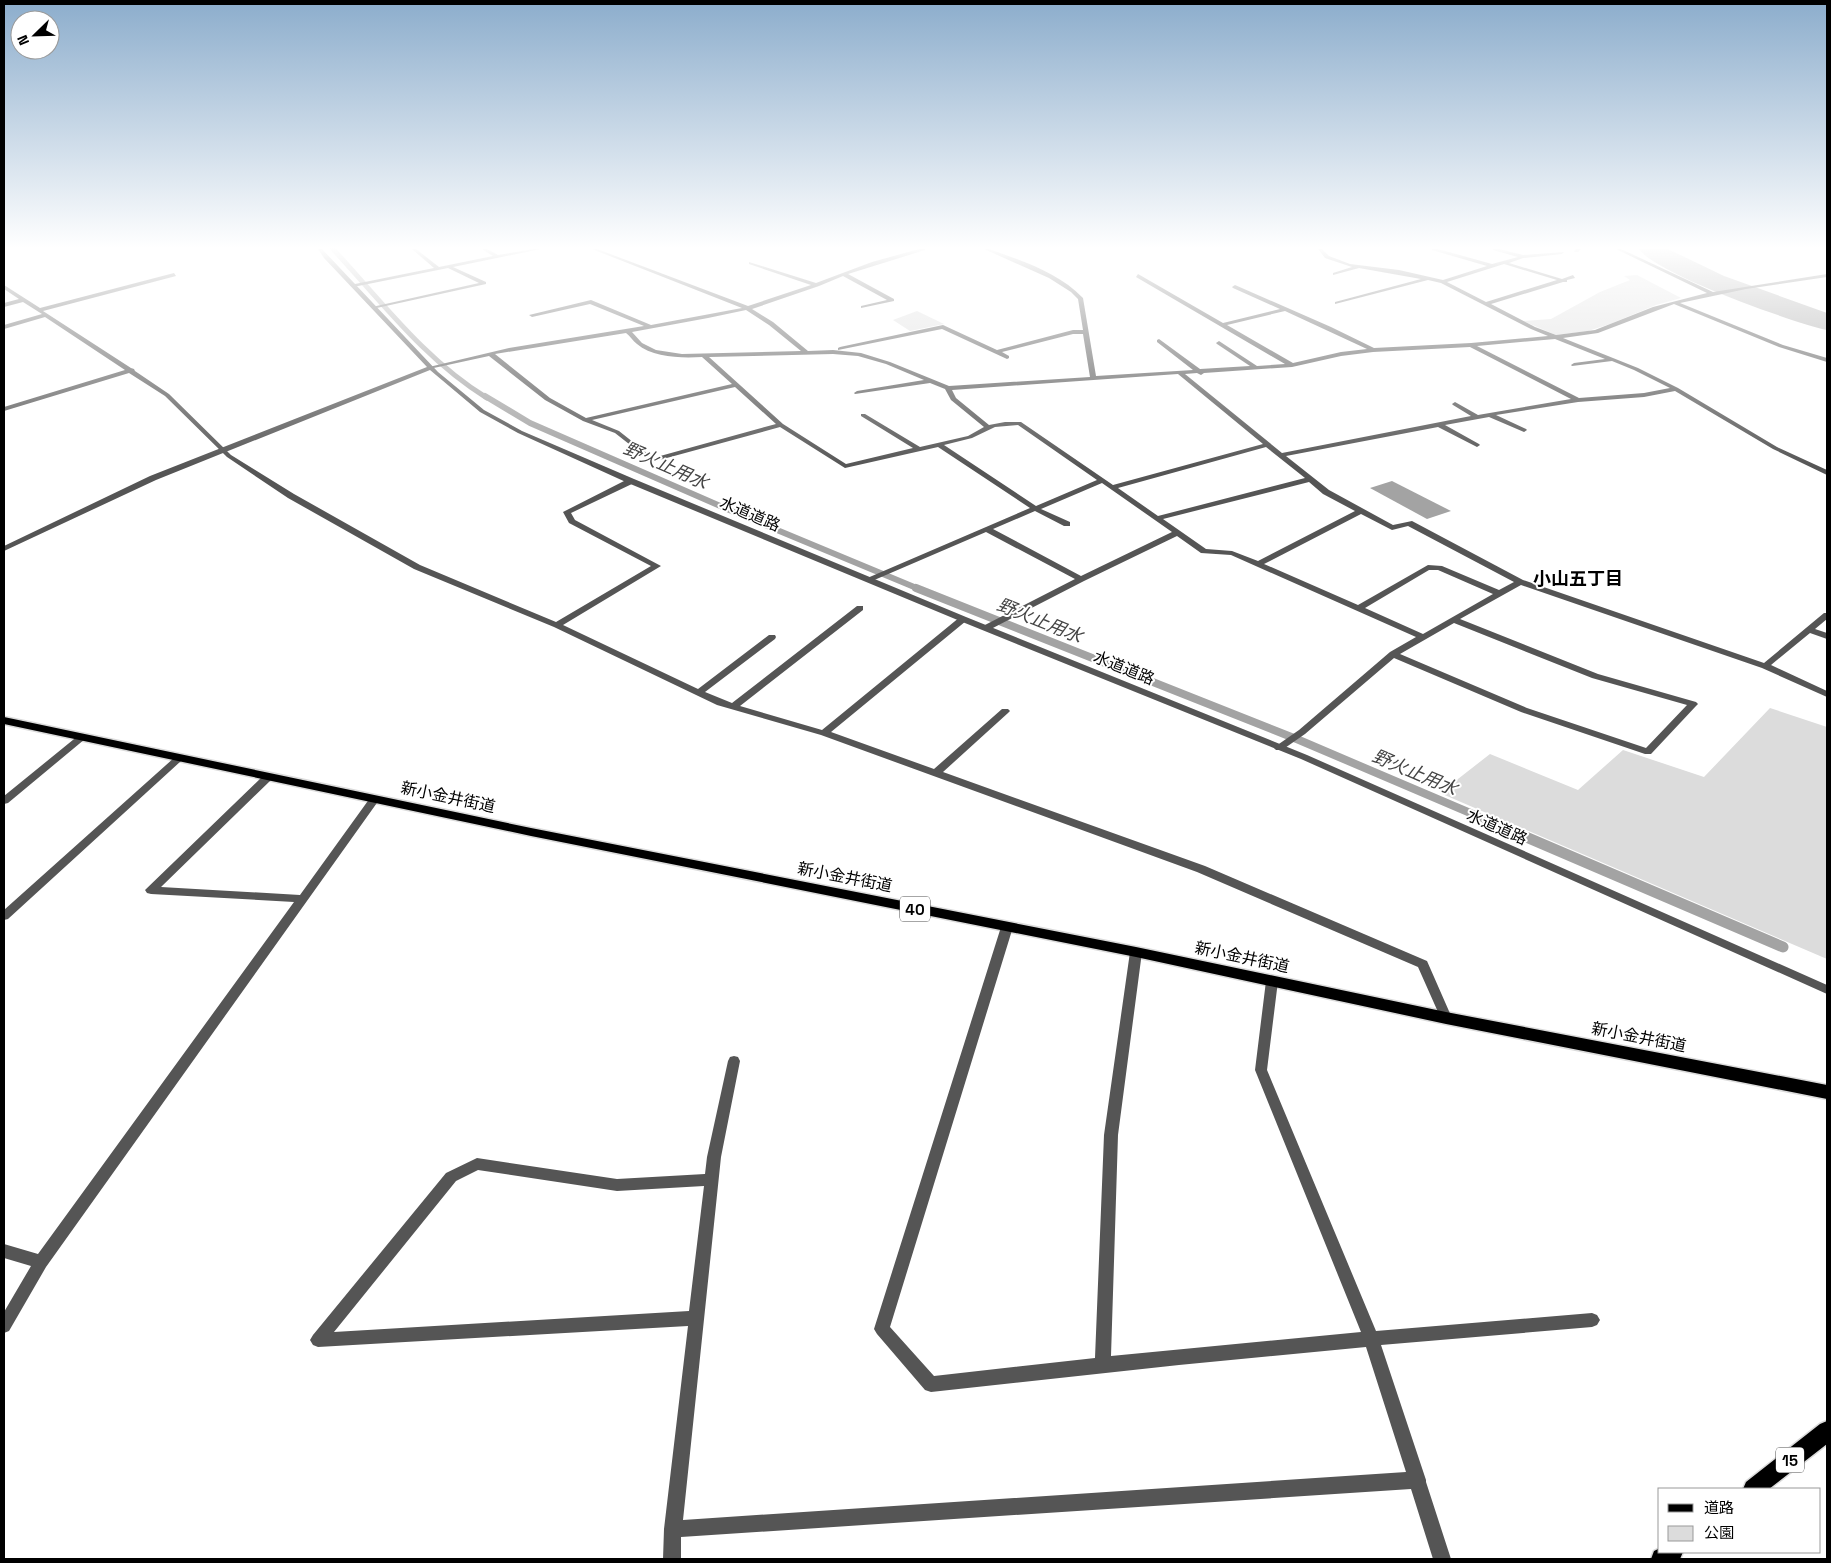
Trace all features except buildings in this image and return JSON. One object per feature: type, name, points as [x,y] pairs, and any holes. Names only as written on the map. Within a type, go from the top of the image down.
[{"type":"main road","name":"新小金井街道","points":[[4,721],[374,800],[1136,952],[1446,1018],[1827,1092]]},
{"type":"main road","name":"15","points":[[1754,1488],[1827,1431]]},
{"type":"street","points":[[4,327],[18,322]]},
{"type":"street","points":[[57,322],[167,394],[222,450],[291,496],[417,567],[557,625],[698,694],[733,707],[824,733],[1201,869],[1423,964],[1446,1018]]},
{"type":"street","name":"水道道路","points":[[387,322],[431,368],[471,403],[520,432],[631,481],[873,577],[963,619],[990,626],[1279,748],[1827,990]]},
{"type":"street","points":[[640,322],[652,327]]},
{"type":"street","points":[[4,549],[129,489],[222,450],[431,368],[544,343],[677,322]]},
{"type":"street","points":[[769,322],[790,341],[807,353]]},
{"type":"street","points":[[1084,322],[1093,379]]},
{"type":"street","points":[[1217,322],[1292,365]]},
{"type":"street","points":[[1222,325],[1234,322]]},
{"type":"street","points":[[1313,322],[1373,350]]},
{"type":"street","points":[[1522,322],[1554,338],[1676,388],[1775,448],[1827,473]]},
{"type":"street","points":[[628,331],[640,344],[654,351],[682,356],[833,352],[859,354],[948,388],[1180,374],[1292,365],[1341,354],[1373,350],[1554,338],[1599,332],[1623,322]]},
{"type":"street","points":[[1722,322],[1780,346],[1827,360]]},
{"type":"street","points":[[833,352],[842,348],[943,327],[1007,357]]},
{"type":"street","points":[[996,352],[1074,332],[1086,332]]},
{"type":"street","points":[[1159,341],[1201,372]]},
{"type":"street","points":[[1219,343],[1257,368]]},
{"type":"street","points":[[1471,345],[1578,400]]},
{"type":"street","points":[[491,354],[513,374],[568,413],[617,432],[652,460],[781,425]]},
{"type":"street","points":[[702,355],[781,425],[845,466],[970,437],[987,426],[1001,423],[1019,424],[1204,551],[1232,553],[1423,637]]},
{"type":"street","points":[[1574,365],[1611,360]]},
{"type":"street","points":[[4,409],[132,370]]},
{"type":"street","points":[[1180,374],[1269,444],[1326,492],[1392,528],[1409,523],[1520,582],[1765,666],[1827,694]]},
{"type":"street","points":[[857,393],[930,380]]},
{"type":"street","points":[[585,420],[735,385]]},
{"type":"street","points":[[948,388],[953,399],[987,426]]},
{"type":"street","points":[[1282,455],[1477,417],[1578,400],[1644,395],[1676,388]]},
{"type":"street","points":[[1455,404],[1477,417]]},
{"type":"street","points":[[863,415],[919,449]]},
{"type":"street","points":[[1490,415],[1524,430]]},
{"type":"street","points":[[1440,425],[1477,445]]},
{"type":"street","points":[[1111,488],[1269,444]]},
{"type":"street","points":[[940,445],[1036,509],[1067,524]]},
{"type":"street","points":[[1157,518],[1310,479]]},
{"type":"street","points":[[557,625],[657,566],[572,521],[568,512],[631,481]]},
{"type":"street","points":[[873,577],[1101,481]]},
{"type":"street","points":[[1259,564],[1361,511]]},
{"type":"street","points":[[986,529],[1080,579]]},
{"type":"street","points":[[990,626],[1080,579],[1178,532]]},
{"type":"street","points":[[1359,608],[1428,567],[1439,568],[1499,593]]},
{"type":"street","points":[[1279,748],[1300,733],[1393,654],[1520,582]]},
{"type":"street","points":[[733,707],[860,608]]},
{"type":"street","points":[[1765,666],[1827,615]]},
{"type":"street","points":[[824,733],[963,619]]},
{"type":"street","points":[[1393,654],[1524,710],[1648,752],[1694,704],[1595,676],[1454,620]]},
{"type":"street","points":[[1810,630],[1827,636]]},
{"type":"street","points":[[698,694],[772,637]]},
{"type":"street","points":[[936,773],[1004,711]]},
{"type":"street","points":[[4,801],[82,738]]},
{"type":"street","points":[[4,916],[178,759]]},
{"type":"street","points":[[267,778],[151,890],[302,899]]},
{"type":"street","points":[[4,1326],[42,1262],[374,800]]},
{"type":"street","points":[[1006,927],[882,1329],[931,1384],[1103,1364],[1371,1338],[1592,1320]]},
{"type":"street","points":[[1103,1364],[1111,1135],[1136,952]]},
{"type":"street","points":[[1272,981],[1262,1070],[1371,1338],[1442,1559]]},
{"type":"street","points":[[672,1559],[673,1529],[711,1180],[734,1062]]},
{"type":"street","points":[[696,1318],[318,1340],[451,1177],[477,1164],[617,1185],[711,1180]]},
{"type":"street","points":[[4,1252],[42,1262]]},
{"type":"street","points":[[673,1529],[1418,1480]]},
{"type":"green space","points":[[896,322],[940,322],[944,324],[910,331]]},
{"type":"green space","points":[[1525,322],[1615,322],[1588,331],[1556,335]]},
{"type":"green space","points":[[1770,708],[1827,727],[1827,959],[1440,793],[1490,754],[1578,790],[1623,750],[1704,777]]},
{"type":"shaded area","points":[[1392,481],[1451,511],[1427,519],[1370,488]]},
{"type":"waterway","name":"野火止用水","points":[[399,322],[444,366],[487,398]]},
{"type":"waterway","name":"野火止用水","points":[[485,396],[530,423],[734,512],[919,589]]},
{"type":"waterway","name":"野火止用水","points":[[916,588],[1299,740],[1522,835]]},
{"type":"waterway","name":"野火止用水","points":[[1519,834],[1783,947]]},
{"type":"district","name":"小山五丁目","points":[[1578,578]]}]
